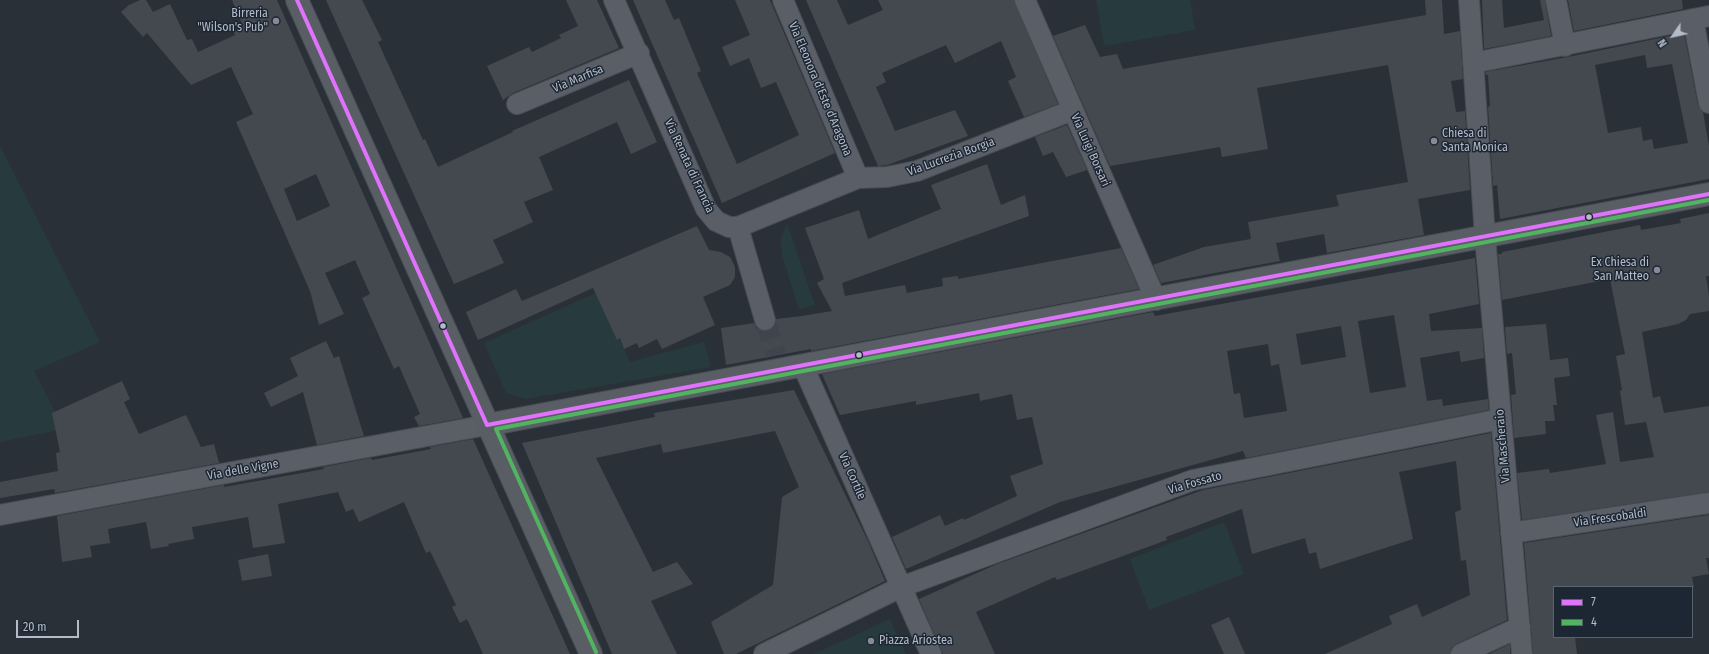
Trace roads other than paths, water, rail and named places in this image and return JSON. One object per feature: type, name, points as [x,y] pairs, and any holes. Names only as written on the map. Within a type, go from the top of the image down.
[{"type":"street","points":[[297,0],[590,654]]},
{"type":"street","name":"Via Renata di Francia","points":[[614,0],[639,53],[706,210],[710,216],[723,225],[738,227]]},
{"type":"street","name":"Via Eleonora d'Este d'Aragona","points":[[782,0],[858,178]]},
{"type":"street","name":"Via Luigi Borsari","points":[[1025,0],[1156,300]]},
{"type":"street","name":"Via Mascheraio","points":[[1469,0],[1484,237],[1522,654]]},
{"type":"street","points":[[1556,0],[1565,46]]},
{"type":"street","points":[[1473,63],[1701,18],[1709,103]]},
{"type":"street","name":"Via Marfisa","points":[[517,104],[639,53]]},
{"type":"street","name":"Via Lucrezia Borgia","points":[[738,227],[858,178],[887,177],[917,171],[1073,110]]},
{"type":"street","points":[[487,425],[778,363],[803,366],[1709,194]]},
{"type":"street","points":[[738,227],[765,320]]},
{"type":"street","name":"Via Cortile","points":[[803,366],[901,587]]},
{"type":"street","name":"Via Fossato","points":[[901,587],[1193,480],[1501,419]]},
{"type":"street","name":"Via delle Vigne","points":[[0,515],[487,425]]},
{"type":"street","name":"Via Frescobaldi","points":[[1511,533],[1709,503]]},
{"type":"street","points":[[764,654],[901,587],[931,654]]},
{"type":"street","points":[[1461,654],[1520,627]]},
{"type":"tunnel","points":[[765,320],[776,355]]},
{"type":"place","name":"Birreria \"Wilson's Pub\"","points":[[276,21]]},
{"type":"place","name":"Chiesa di Santa Monica","points":[[1434,141]]},
{"type":"place","name":"Ex Chiesa di San Matteo","points":[[1657,270]]},
{"type":"place","name":"Piazza Ariostea","points":[[871,641]]}]
